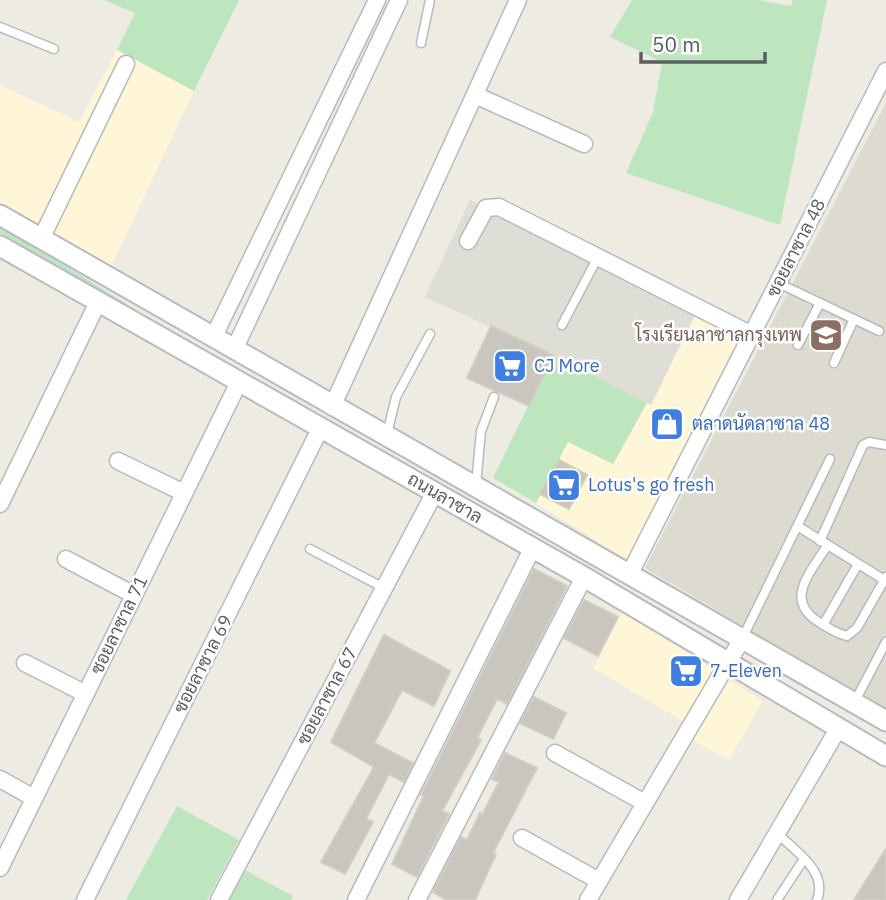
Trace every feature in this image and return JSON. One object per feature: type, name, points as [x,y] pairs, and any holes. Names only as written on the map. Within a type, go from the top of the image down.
[{"type":"street","points":[[297,414],[306,413],[308,408],[233,362],[227,356],[224,344],[377,0]]},
{"type":"street","points":[[194,358],[224,344],[399,0]]},
{"type":"street","points":[[428,488],[413,471],[339,430],[332,407],[518,0]]},
{"type":"street","points":[[41,239],[126,64]]},
{"type":"street","name":"ซอยลาซาล 48","points":[[629,575],[886,71]]},
{"type":"street","points":[[475,95],[584,144]]},
{"type":"street","points":[[468,241],[486,208],[492,206],[506,210],[752,335]]},
{"type":"street","name":"ถนนลาซาล","points":[[0,215],[886,722]]},
{"type":"street","name":"ถนนลาซาล","points":[[0,246],[584,577],[886,756]]},
{"type":"street","points":[[96,270],[116,290],[190,338],[189,343],[175,346]]},
{"type":"street","points":[[0,504],[98,302]]},
{"type":"street","name":"ซอยลาซาล 71","points":[[0,868],[239,382]]},
{"type":"street","name":"ซอยลาซาล 69","points":[[85,900],[321,427]]},
{"type":"street","points":[[118,461],[184,493]]},
{"type":"street","name":"ซอยลาซาล 67","points":[[219,900],[384,588],[428,488]]},
{"type":"street","points":[[356,900],[532,549]]},
{"type":"street","points":[[66,559],[134,595]]},
{"type":"street","points":[[417,900],[584,577]]},
{"type":"street","points":[[588,900],[742,639]]},
{"type":"street","points":[[24,663],[86,694]]},
{"type":"street","points":[[738,900],[854,703]]},
{"type":"street","points":[[555,753],[645,803]]},
{"type":"street","points":[[0,779],[34,798]]},
{"type":"street","points":[[523,838],[599,881]]},
{"type":"lane","points":[[421,43],[430,0]]},
{"type":"lane","points":[[0,27],[54,48]]},
{"type":"lane","points":[[562,324],[598,257]]},
{"type":"lane","points":[[778,283],[879,331]]},
{"type":"lane","points":[[797,345],[820,303]]},
{"type":"lane","points":[[834,363],[854,319]]},
{"type":"lane","points":[[386,438],[396,397],[430,334]]},
{"type":"lane","points":[[475,487],[481,430],[494,397]]},
{"type":"lane","points":[[799,527],[823,543],[858,564],[886,579],[852,634],[839,635],[805,611],[801,594],[804,583],[823,543],[863,446],[869,442],[886,445]]},
{"type":"lane","points":[[742,639],[830,459]]},
{"type":"lane","points":[[310,549],[384,588]]},
{"type":"lane","points":[[823,625],[858,564]]},
{"type":"lane","points":[[854,703],[886,642]]},
{"type":"lane","points":[[777,834],[819,877],[822,887],[817,900]]},
{"type":"lane","points":[[777,900],[804,859]]},
{"type":"shaded area","points":[[117,50],[194,91],[111,267],[0,204],[0,85],[79,122]]},
{"type":"shaded area","name":"โรงเรียนลาซาลกรุงเทพ","points":[[886,103],[886,710],[645,568]]},
{"type":"shaded area","points":[[470,200],[695,315],[651,405],[553,355],[425,297]]},
{"type":"shaded area","name":"ตลาดนัดลาซาล 48","points":[[695,315],[741,338],[629,561],[536,503],[568,442],[613,464],[647,403],[651,405]]},
{"type":"shaded area","points":[[622,612],[763,701],[729,760],[679,733],[685,722],[593,668]]},
{"type":"green space","points":[[104,0],[239,0],[194,91],[117,50],[135,13]]},
{"type":"green space","points":[[632,0],[758,0],[791,6],[793,0],[827,0],[780,225],[626,173],[653,112],[662,62],[610,37]]},
{"type":"green space","points":[[0,226],[182,338],[179,340],[0,233]]},
{"type":"green space","points":[[553,355],[647,403],[613,464],[568,442],[536,503],[493,478]]},
{"type":"green space","points":[[177,806],[239,840],[207,900],[126,900]]},
{"type":"green space","points":[[245,870],[293,896],[291,900],[228,900]]},
{"type":"building","name":"CJ More","points":[[491,326],[553,355],[529,406],[467,378]]},
{"type":"building","name":"Lotus's go fresh","points":[[559,460],[587,475],[569,509],[540,494]]},
{"type":"building","points":[[534,569],[567,586],[507,704],[497,699],[477,738],[481,740],[442,811],[449,814],[417,877],[392,864],[424,796],[421,795]]},
{"type":"building","points":[[584,600],[618,617],[598,656],[564,638]]},
{"type":"building","points":[[384,635],[450,671],[434,706],[402,690],[374,743],[413,763],[404,782],[389,774],[366,819],[373,822],[345,874],[321,862],[374,767],[331,742]]},
{"type":"building","points":[[534,697],[566,713],[553,739],[520,723]]},
{"type":"building","points":[[505,753],[537,768],[493,853],[496,854],[475,900],[447,900],[433,892],[461,837],[467,840],[480,813],[482,815],[499,782],[492,779]]},
{"type":"building","points":[[886,849],[886,900],[854,900]]},
{"type":"place","name":"โรงเรียนลาซาลกรุงเทพ","points":[[826,335]]},
{"type":"place","name":"CJ More","points":[[510,366]]},
{"type":"place","name":"ตลาดนัดลาซาล 48","points":[[667,424]]},
{"type":"place","name":"Lotus's go fresh","points":[[564,485]]},
{"type":"place","name":"7-Eleven","points":[[686,671]]}]
